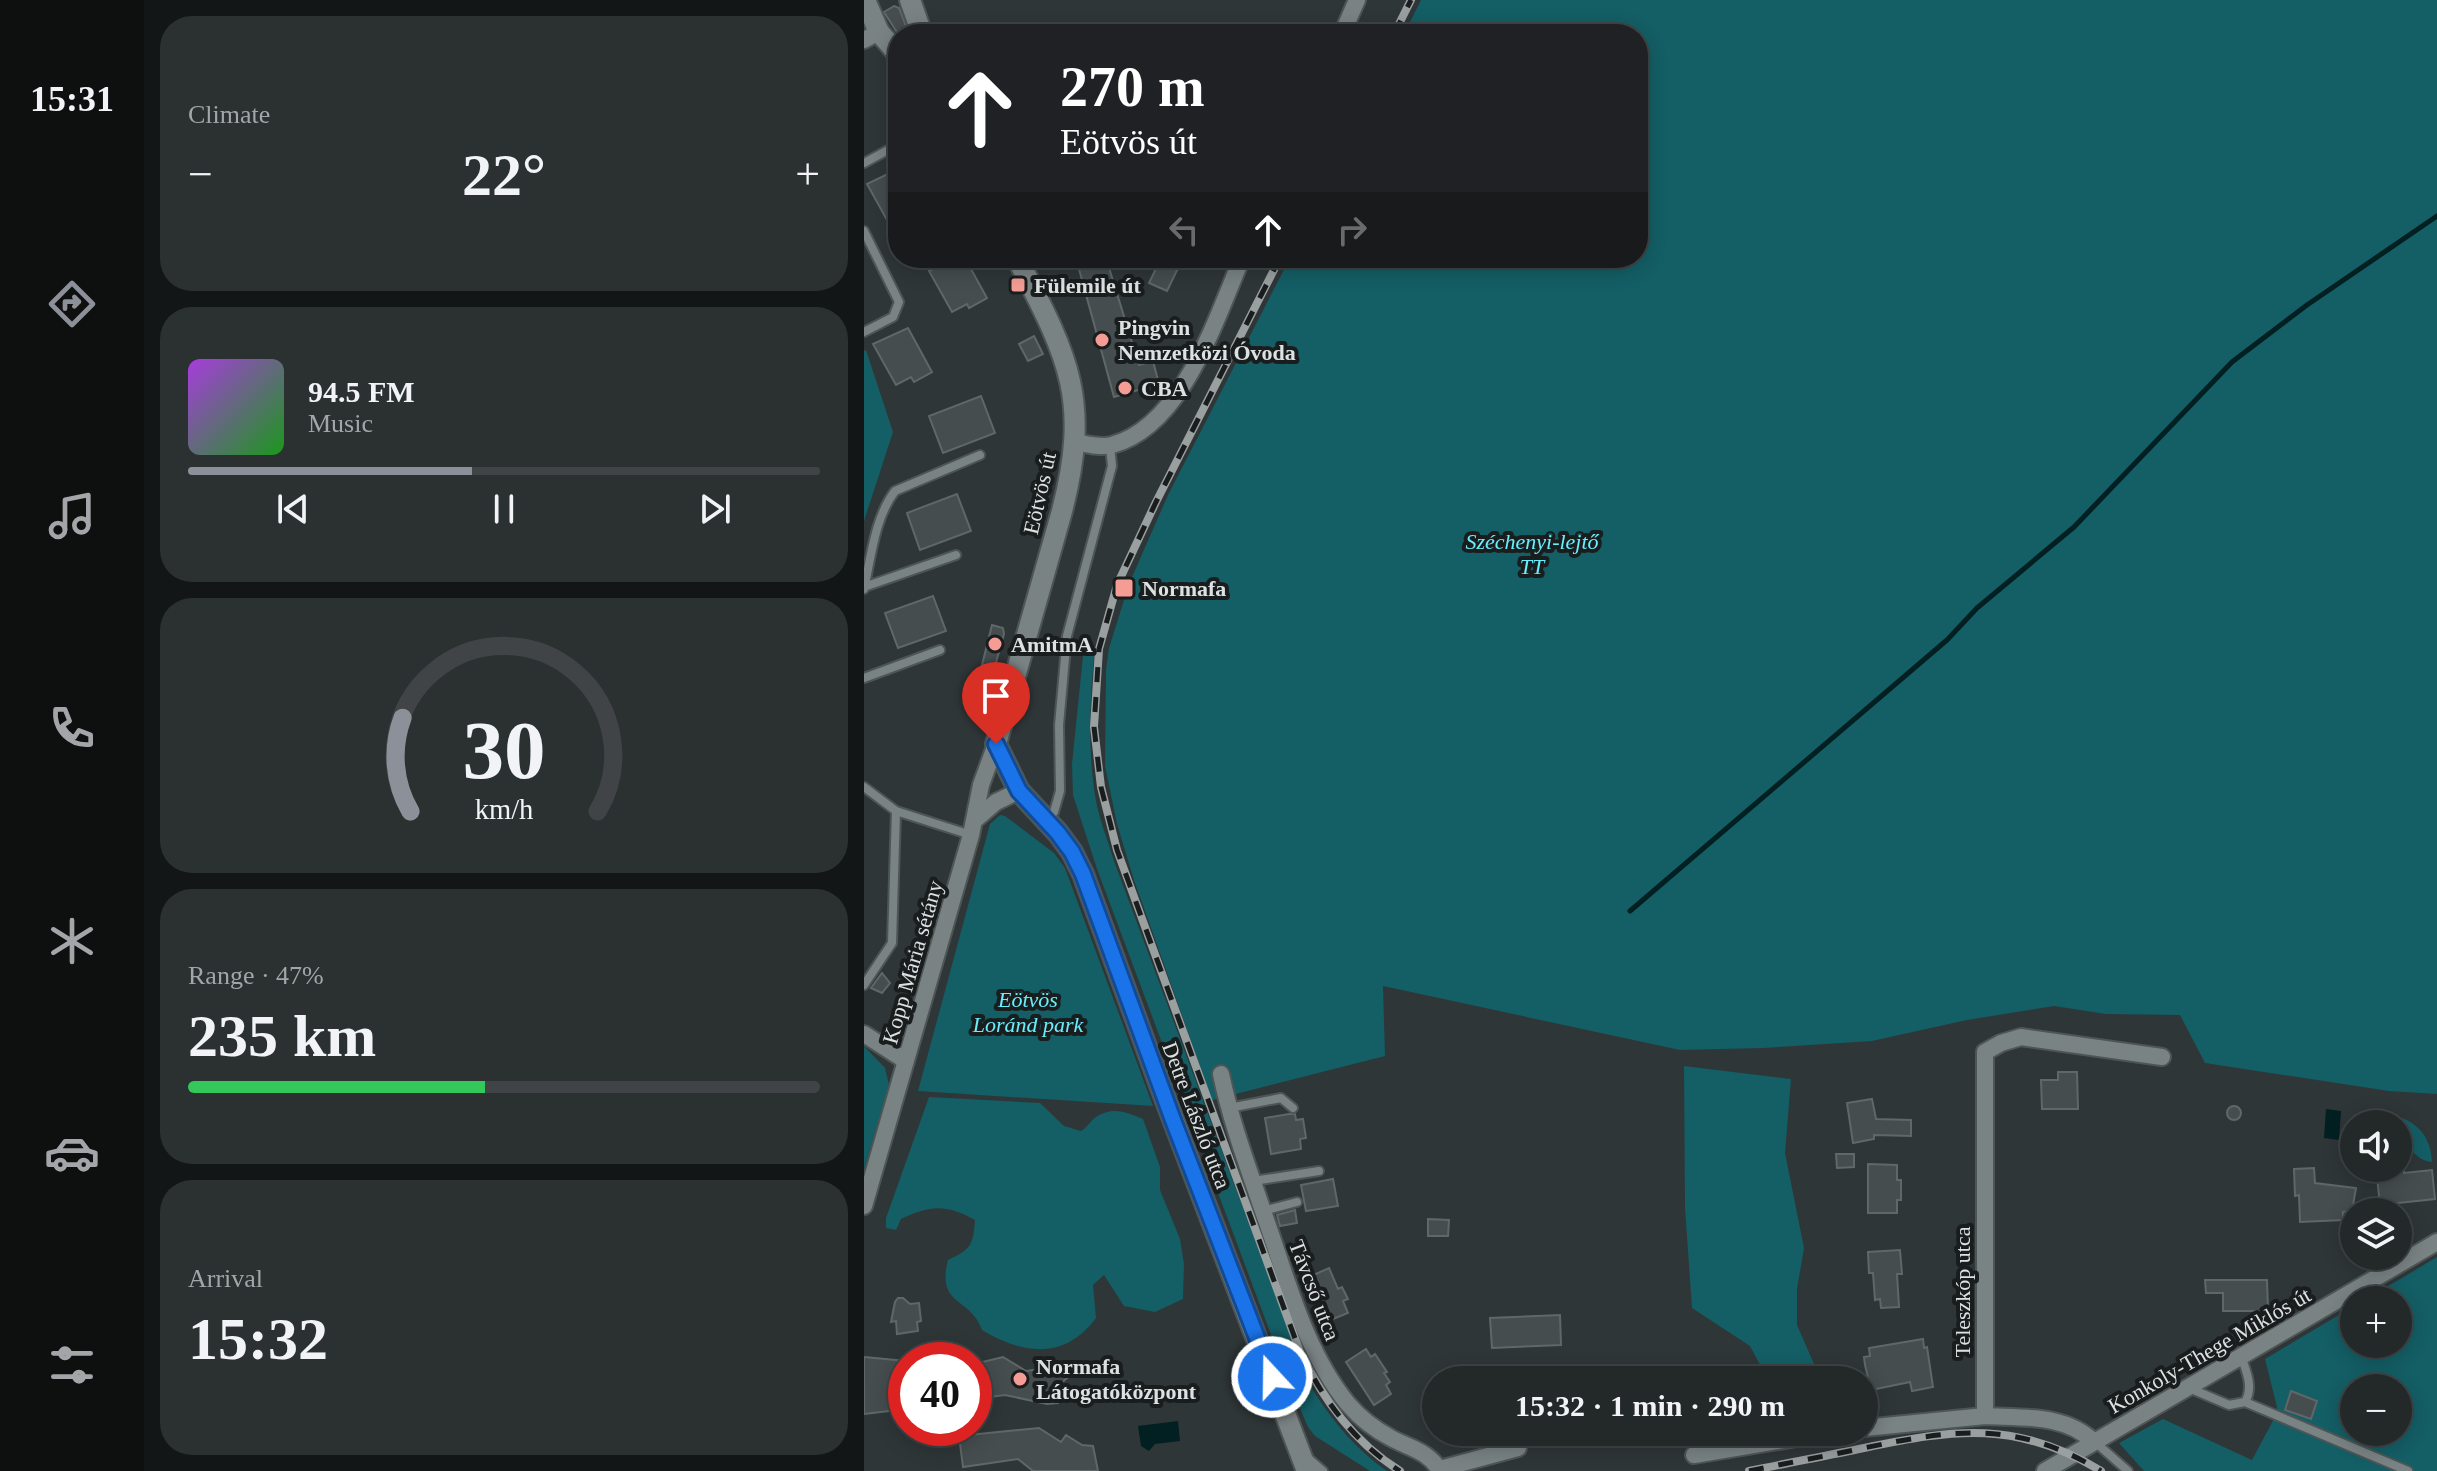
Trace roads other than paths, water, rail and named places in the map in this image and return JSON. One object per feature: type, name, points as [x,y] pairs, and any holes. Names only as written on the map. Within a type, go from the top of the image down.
[{"type":"street","points":[[910,0],[918,24]]},
{"type":"street","points":[[1346,24],[1357,0]]},
{"type":"street","name":"Eötvös út","points":[[972,828],[981,785],[996,744],[1062,511],[1075,442],[1074,394],[1062,351],[1022,268]]},
{"type":"street","points":[[1075,442],[1110,445],[1153,421],[1177,394],[1198,357],[1238,268]]},
{"type":"street","points":[[972,828],[985,809],[1019,791],[996,744]]},
{"type":"street","name":"Detre László utca","points":[[1019,791],[1058,833],[1083,874],[1307,1471]]},
{"type":"street","name":"Kopp Mária sétány","points":[[864,1206],[972,828]]},
{"type":"street","points":[[864,1034],[906,1061]]},
{"type":"street","name":"Teleszkóp utca","points":[[1985,1416],[1985,1052],[2021,1037],[2162,1057]]},
{"type":"street","name":"Távcső utca","points":[[1221,1074],[1228,1109],[1307,1334],[1331,1380],[1363,1420],[1393,1439],[1418,1449],[1432,1459],[1440,1470]]},
{"type":"street","name":"Konkoly-Thege Miklós út","points":[[2045,1471],[2437,1242]]},
{"type":"street","points":[[1878,1427],[1985,1416],[2053,1420],[2082,1430],[2094,1442]]},
{"type":"street","points":[[1694,1455],[1748,1446]]},
{"type":"street","points":[[1440,1470],[1518,1448]]},
{"type":"lane","points":[[864,163],[888,150]]},
{"type":"lane","points":[[864,231],[899,302],[893,317],[864,332]]},
{"type":"lane","points":[[1054,812],[1060,791],[1060,700],[1067,636],[1112,466],[1110,445]]},
{"type":"lane","points":[[864,588],[878,527],[888,500],[895,491],[980,455]]},
{"type":"lane","points":[[864,588],[956,555]]},
{"type":"lane","points":[[864,678],[940,650]]},
{"type":"lane","points":[[864,787],[896,811],[972,828]]},
{"type":"lane","points":[[864,985],[892,943],[896,811]]},
{"type":"lane","points":[[1228,1109],[1281,1098],[1293,1108]]},
{"type":"lane","points":[[1253,1182],[1319,1171]]},
{"type":"lane","points":[[1263,1211],[1297,1202]]},
{"type":"lane","points":[[2241,1356],[2250,1392],[2245,1402]]},
{"type":"lane","points":[[2189,1387],[2229,1405],[2245,1402],[2408,1471]]},
{"type":"lane","points":[[2094,1442],[2128,1471]]},
{"type":"lane","points":[[1300,1450],[1323,1471]]},
{"type":"waterway","points":[[1630,911],[2074,527],[2232,362],[2307,305],[2437,216]]},
{"type":"railway","points":[[1399,24],[1411,0]]},
{"type":"railway","points":[[1275,268],[1117,585],[1099,649],[1094,727],[1101,787],[1117,850],[1300,1352],[1330,1404],[1354,1434],[1400,1471]]},
{"type":"railway","points":[[1749,1471],[1897,1441],[1957,1433],[2013,1436],[2041,1443],[2101,1471]]},
{"type":"place","name":"Fülemile út","points":[[1018,285]]},
{"type":"place","name":"Pingvin Nemzetközi Óvoda","points":[[1102,340]]},
{"type":"place","name":"CBA","points":[[1125,388]]},
{"type":"place","name":"Normafa","points":[[1124,588]]},
{"type":"place","name":"AmitmA","points":[[995,644]]},
{"type":"place","name":"Normafa Látogatóközpont","points":[[1020,1379]]},
{"type":"park label","name":"Széchenyi-lejtő TT","points":[[1532,554]]},
{"type":"park label","name":"Eötvös Loránd park","points":[[1028,1012]]}]
